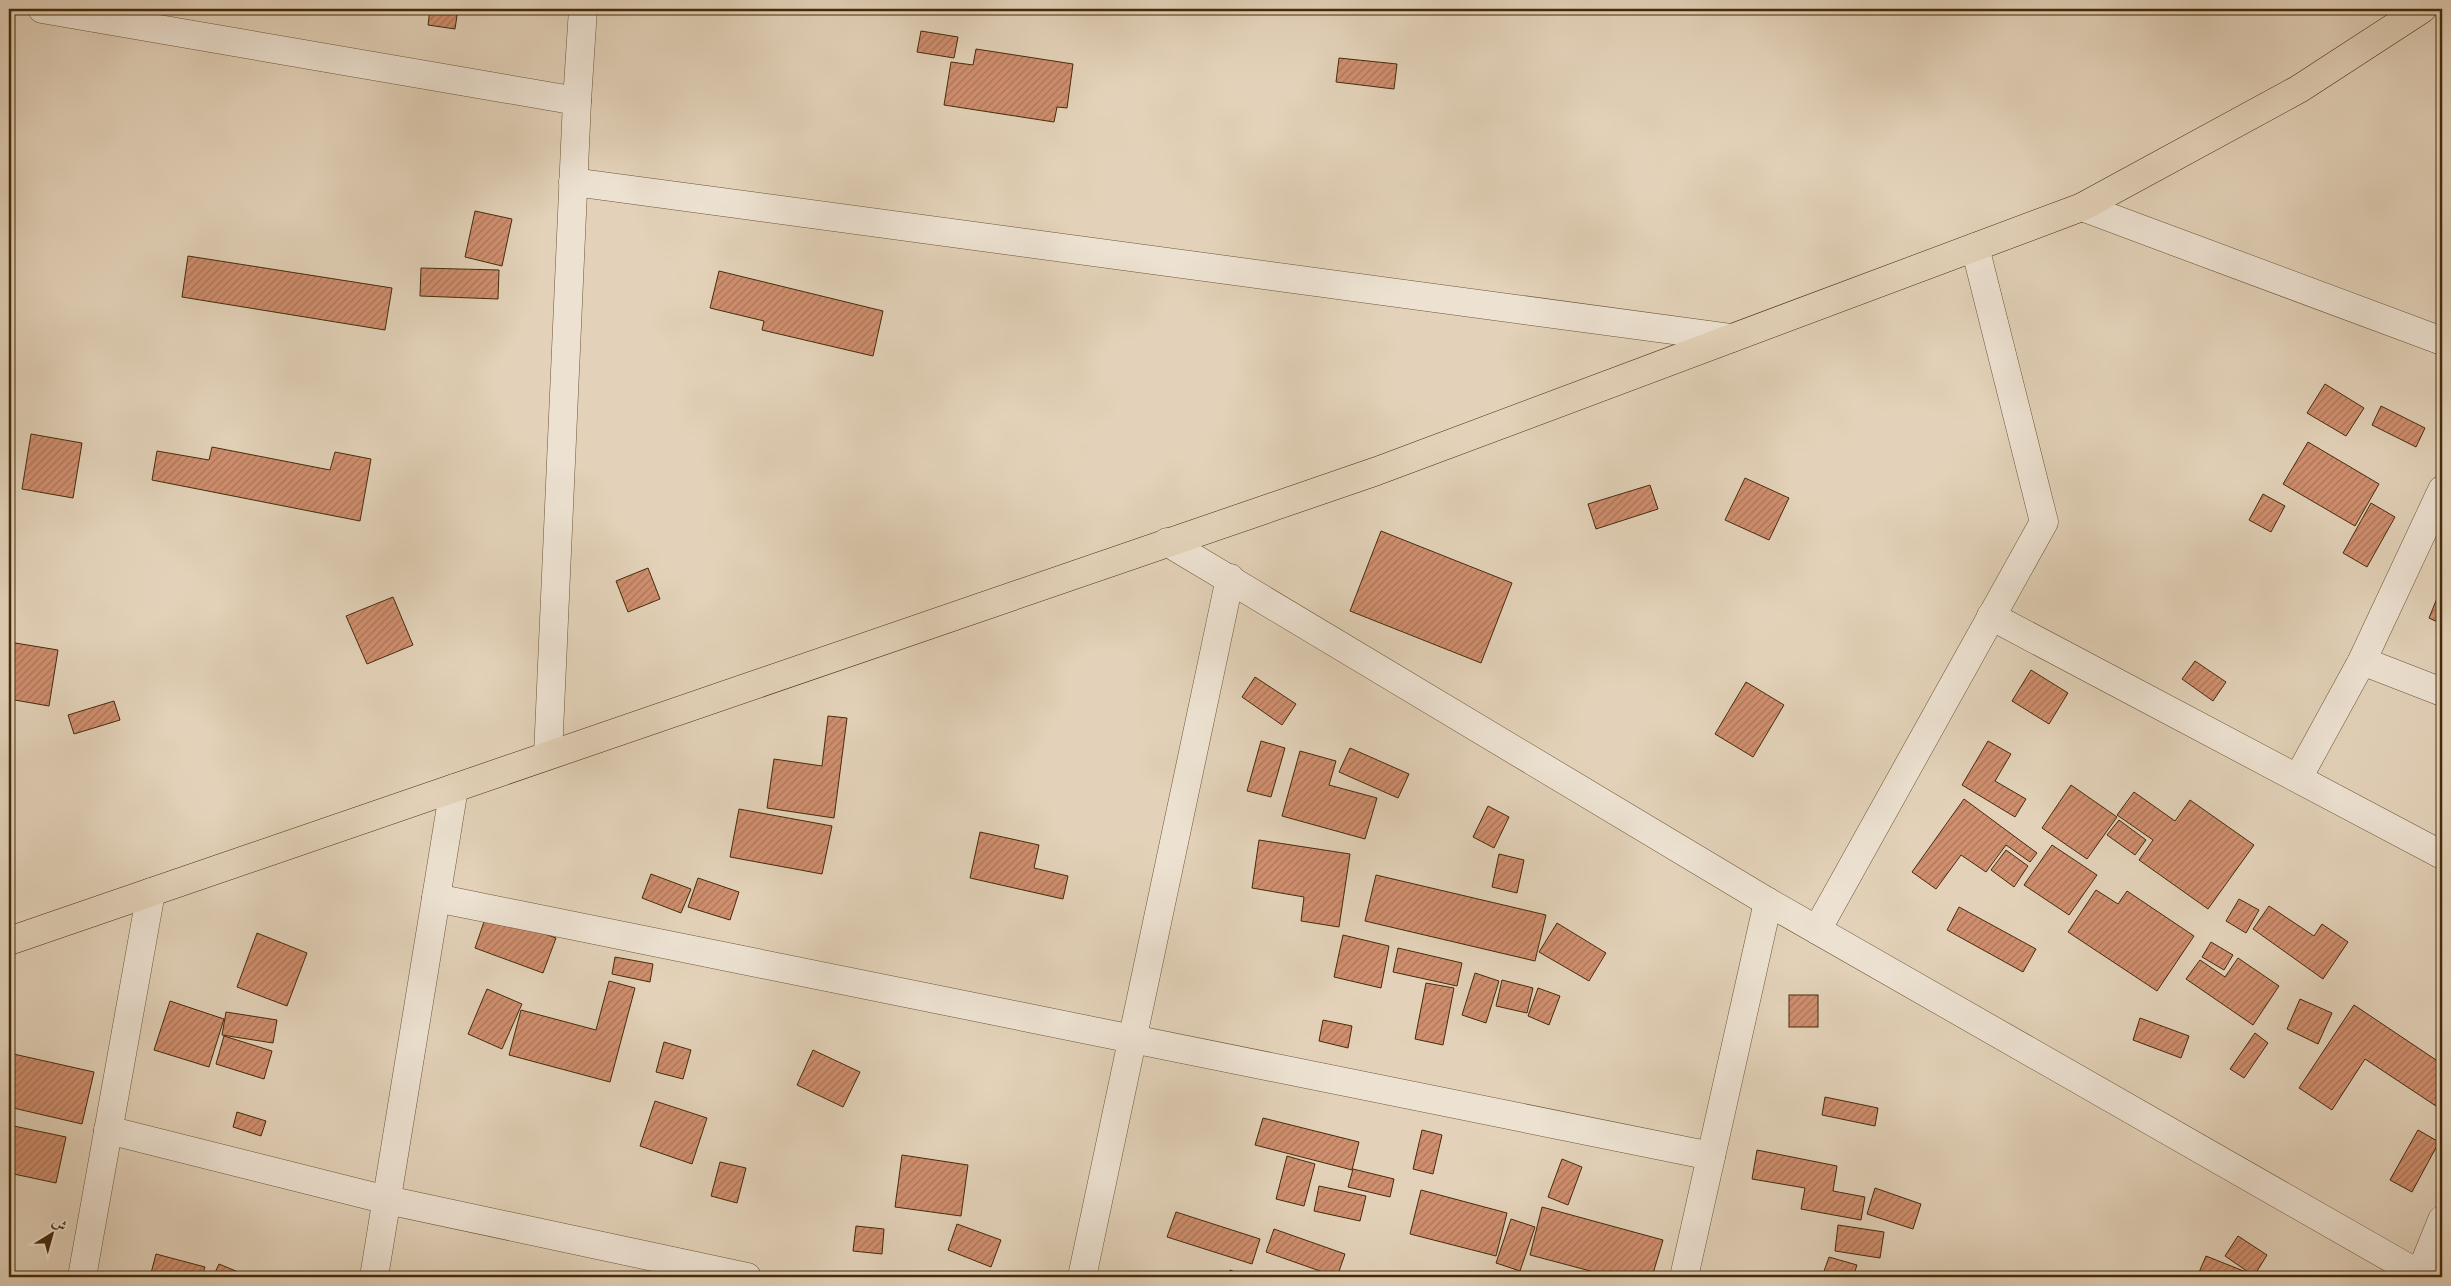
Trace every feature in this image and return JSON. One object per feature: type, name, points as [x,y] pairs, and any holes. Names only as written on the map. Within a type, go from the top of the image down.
[{"type":"main road","points":[[9,941],[1386,467],[2082,207],[2299,89],[2422,9]]},
{"type":"street","points":[[42,9],[577,101]]},
{"type":"street","points":[[548,755],[573,182],[583,9]]},
{"type":"street","points":[[573,182],[1732,338]]},
{"type":"street","points":[[2082,207],[2442,341]]},
{"type":"street","points":[[1817,930],[2044,522],[1975,247]]},
{"type":"street","points":[[2298,778],[2362,661],[2442,490]]},
{"type":"street","points":[[1167,542],[1768,902],[2421,1276],[2442,1220]]},
{"type":"street","points":[[1082,1277],[1230,578]]},
{"type":"street","points":[[1991,616],[2442,855]]},
{"type":"street","points":[[2362,661],[2442,692]]},
{"type":"street","points":[[374,1277],[454,788]]},
{"type":"street","points":[[82,1277],[150,892]]},
{"type":"street","points":[[436,898],[1711,1156]]},
{"type":"street","points":[[1684,1277],[1768,902]]},
{"type":"street","points":[[108,1130],[387,1200],[747,1277]]},
{"type":"building","points":[[430,9],[458,9],[455,29],[428,25]]},
{"type":"building","points":[[921,31],[958,37],[954,58],[917,52]]},
{"type":"building","points":[[976,49],[1073,64],[1067,108],[1057,107],[1054,122],[944,105],[951,62],[973,65]]},
{"type":"building","points":[[1339,58],[1397,64],[1394,89],[1336,82]]},
{"type":"building","points":[[475,211],[512,219],[502,266],[465,257]]},
{"type":"building","points":[[188,256],[392,288],[385,330],[182,297]]},
{"type":"building","points":[[421,268],[499,270],[498,299],[420,296]]},
{"type":"building","points":[[719,271],[883,311],[873,356],[762,330],[764,321],[710,308]]},
{"type":"building","points":[[2325,384],[2364,408],[2346,436],[2307,413]]},
{"type":"building","points":[[2381,406],[2425,428],[2416,447],[2372,425]]},
{"type":"building","points":[[31,434],[82,443],[73,498],[22,489]]},
{"type":"building","points":[[2308,442],[2379,484],[2355,526],[2283,484]]},
{"type":"building","points":[[212,447],[330,470],[335,452],[371,459],[360,521],[152,480],[157,451],[209,460]]},
{"type":"building","points":[[1745,478],[1789,498],[1769,540],[1725,520]]},
{"type":"building","points":[[1650,485],[1658,509],[1596,529],[1588,504]]},
{"type":"building","points":[[2263,494],[2285,506],[2271,532],[2249,520]]},
{"type":"building","points":[[2371,503],[2395,517],[2367,567],[2343,553]]},
{"type":"building","points":[[1381,531],[1512,583],[1481,663],[1350,611]]},
{"type":"building","points":[[648,568],[660,599],[628,612],[616,581]]},
{"type":"building","points":[[2442,586],[2442,624],[2429,618]]},
{"type":"building","points":[[393,597],[413,645],[367,664],[346,616]]},
{"type":"building","points":[[9,642],[58,650],[49,706],[9,699]]},
{"type":"building","points":[[2195,661],[2226,682],[2213,701],[2182,679]]},
{"type":"building","points":[[2031,670],[2068,693],[2049,724],[2012,701]]},
{"type":"building","points":[[1255,677],[1296,704],[1282,725],[1242,697]]},
{"type":"building","points":[[1746,682],[1784,705],[1753,757],[1715,734]]},
{"type":"building","points":[[114,701],[120,720],[74,734],[68,715]]},
{"type":"building","points":[[828,716],[847,718],[834,818],[767,808],[774,759],[822,766]]},
{"type":"building","points":[[1261,741],[1285,748],[1271,797],[1247,791]]},
{"type":"building","points":[[1988,741],[2011,754],[1995,781],[2026,799],[2015,817],[1962,785]]},
{"type":"building","points":[[1350,748],[1409,774],[1398,798],[1339,772]]},
{"type":"building","points":[[1300,751],[1336,761],[1329,785],[1377,798],[1365,839],[1282,816]]},
{"type":"building","points":[[2071,785],[2117,817],[2087,859],[2042,828]]},
{"type":"building","points":[[2134,792],[2175,821],[2190,800],[2254,845],[2208,909],[2139,860],[2153,840],[2117,815]]},
{"type":"building","points":[[1964,799],[2037,853],[2030,862],[2006,845],[1986,872],[1961,855],[1936,889],[1912,872]]},
{"type":"building","points":[[1488,806],[1509,817],[1494,848],[1473,837]]},
{"type":"building","points":[[739,809],[832,826],[822,874],[730,857]]},
{"type":"building","points":[[2119,820],[2146,840],[2135,855],[2107,835]]},
{"type":"building","points":[[980,832],[1039,845],[1034,868],[1068,876],[1063,899],[970,878]]},
{"type":"building","points":[[1259,840],[1350,854],[1339,927],[1301,921],[1304,897],[1252,888]]},
{"type":"building","points":[[2052,845],[2097,875],[2069,915],[2024,885]]},
{"type":"building","points":[[2006,850],[2028,866],[2014,887],[1991,870]]},
{"type":"building","points":[[1499,854],[1524,860],[1517,893],[1492,887]]},
{"type":"building","points":[[651,874],[691,889],[681,913],[642,898]]},
{"type":"building","points":[[1376,875],[1546,915],[1535,961],[1365,921]]},
{"type":"building","points":[[698,878],[739,892],[730,920],[688,907]]},
{"type":"building","points":[[2096,890],[2118,904],[2127,891],[2194,936],[2157,991],[2068,932]]},
{"type":"building","points":[[2239,899],[2259,910],[2246,933],[2226,921]]},
{"type":"building","points":[[2269,906],[2314,936],[2322,924],[2348,942],[2323,979],[2253,929]]},
{"type":"building","points":[[1959,907],[2036,949],[2023,972],[1947,930]]},
{"type":"building","points":[[487,913],[556,938],[543,973],[475,948]]},
{"type":"building","points":[[1557,923],[1606,953],[1589,981],[1539,952]]},
{"type":"building","points":[[257,933],[307,953],[287,1006],[237,987]]},
{"type":"building","points":[[1343,935],[1389,946],[1381,988],[1334,977]]},
{"type":"building","points":[[2211,942],[2233,955],[2224,970],[2202,957]]},
{"type":"building","points":[[1398,948],[1462,963],[1457,986],[1393,972]]},
{"type":"building","points":[[615,957],[653,964],[650,982],[612,974]]},
{"type":"building","points":[[2238,958],[2279,986],[2253,1025],[2186,979],[2200,960],[2225,977]]},
{"type":"building","points":[[1475,973],[1499,981],[1486,1023],[1462,1015]]},
{"type":"building","points":[[1502,980],[1533,988],[1527,1013],[1496,1006]]},
{"type":"building","points":[[609,981],[635,988],[610,1082],[509,1055],[521,1010],[596,1030]]},
{"type":"building","points":[[1426,983],[1454,988],[1443,1045],[1415,1039]]},
{"type":"building","points":[[1538,988],[1560,996],[1549,1025],[1528,1016]]},
{"type":"building","points":[[487,989],[522,1004],[502,1049],[468,1034]]},
{"type":"building","points":[[1789,995],[1818,995],[1818,1027],[1789,1027]]},
{"type":"building","points":[[2300,999],[2332,1013],[2318,1044],[2287,1029]]},
{"type":"building","points":[[170,1001],[224,1019],[209,1067],[154,1050]]},
{"type":"building","points":[[2354,1005],[2442,1064],[2442,1110],[2365,1059],[2332,1110],[2299,1088]]},
{"type":"building","points":[[226,1012],[277,1020],[273,1043],[222,1035]]},
{"type":"building","points":[[2140,1018],[2189,1036],[2181,1058],[2133,1040]]},
{"type":"building","points":[[1323,1020],[1352,1026],[1348,1048],[1319,1041]]},
{"type":"building","points":[[2255,1033],[2268,1043],[2244,1078],[2230,1069]]},
{"type":"building","points":[[224,1036],[272,1051],[264,1079],[216,1064]]},
{"type":"building","points":[[664,1042],[691,1050],[683,1079],[656,1072]]},
{"type":"building","points":[[813,1050],[860,1072],[843,1107],[797,1085]]},
{"type":"building","points":[[9,1053],[94,1072],[82,1124],[9,1107]]},
{"type":"building","points":[[1825,1097],[1878,1108],[1875,1126],[1822,1115]]},
{"type":"building","points":[[655,1101],[707,1118],[692,1164],[640,1146]]},
{"type":"building","points":[[237,1112],[266,1121],[261,1136],[233,1127]]},
{"type":"building","points":[[1263,1118],[1359,1142],[1352,1170],[1255,1145]]},
{"type":"building","points":[[9,1125],[66,1137],[56,1183],[9,1173]]},
{"type":"building","points":[[1422,1130],[1442,1135],[1433,1174],[1413,1169]]},
{"type":"building","points":[[2418,1130],[2439,1142],[2412,1192],[2390,1180]]},
{"type":"building","points":[[1757,1150],[1837,1166],[1833,1191],[1865,1197],[1861,1220],[1801,1209],[1805,1188],[1752,1179]]},
{"type":"building","points":[[902,1155],[968,1165],[961,1216],[895,1207]]},
{"type":"building","points":[[1287,1156],[1315,1164],[1304,1206],[1276,1199]]},
{"type":"building","points":[[1562,1159],[1582,1167],[1568,1205],[1548,1197]]},
{"type":"building","points":[[720,1162],[746,1168],[737,1203],[711,1196]]},
{"type":"building","points":[[1353,1169],[1394,1179],[1390,1197],[1348,1187]]},
{"type":"building","points":[[1319,1186],[1366,1196],[1360,1221],[1314,1211]]},
{"type":"building","points":[[1875,1188],[1921,1204],[1913,1229],[1867,1214]]},
{"type":"building","points":[[1421,1190],[1507,1213],[1496,1256],[1410,1234]]},
{"type":"building","points":[[1542,1207],[1663,1240],[1652,1277],[1613,1277],[1530,1255]]},
{"type":"building","points":[[1176,1212],[1260,1239],[1252,1264],[1167,1237]]},
{"type":"building","points":[[1511,1219],[1535,1227],[1520,1271],[1496,1263]]},
{"type":"building","points":[[957,1224],[1001,1240],[991,1267],[948,1250]]},
{"type":"building","points":[[1838,1225],[1884,1232],[1880,1258],[1835,1251]]},
{"type":"building","points":[[856,1226],[884,1229],[882,1254],[853,1251]]},
{"type":"building","points":[[1274,1229],[1345,1254],[1337,1277],[1266,1252]]},
{"type":"building","points":[[2238,1236],[2267,1255],[2254,1276],[2225,1256]]},
{"type":"building","points":[[156,1254],[205,1267],[202,1277],[150,1277]]},
{"type":"building","points":[[2206,1256],[2251,1274],[2249,1277],[2197,1277]]},
{"type":"building","points":[[1829,1257],[1857,1265],[1853,1277],[1822,1277]]},
{"type":"building","points":[[219,1264],[243,1274],[242,1277],[213,1277]]},
{"type":"building","points":[[1230,1270],[1248,1277],[1227,1277]]}]
